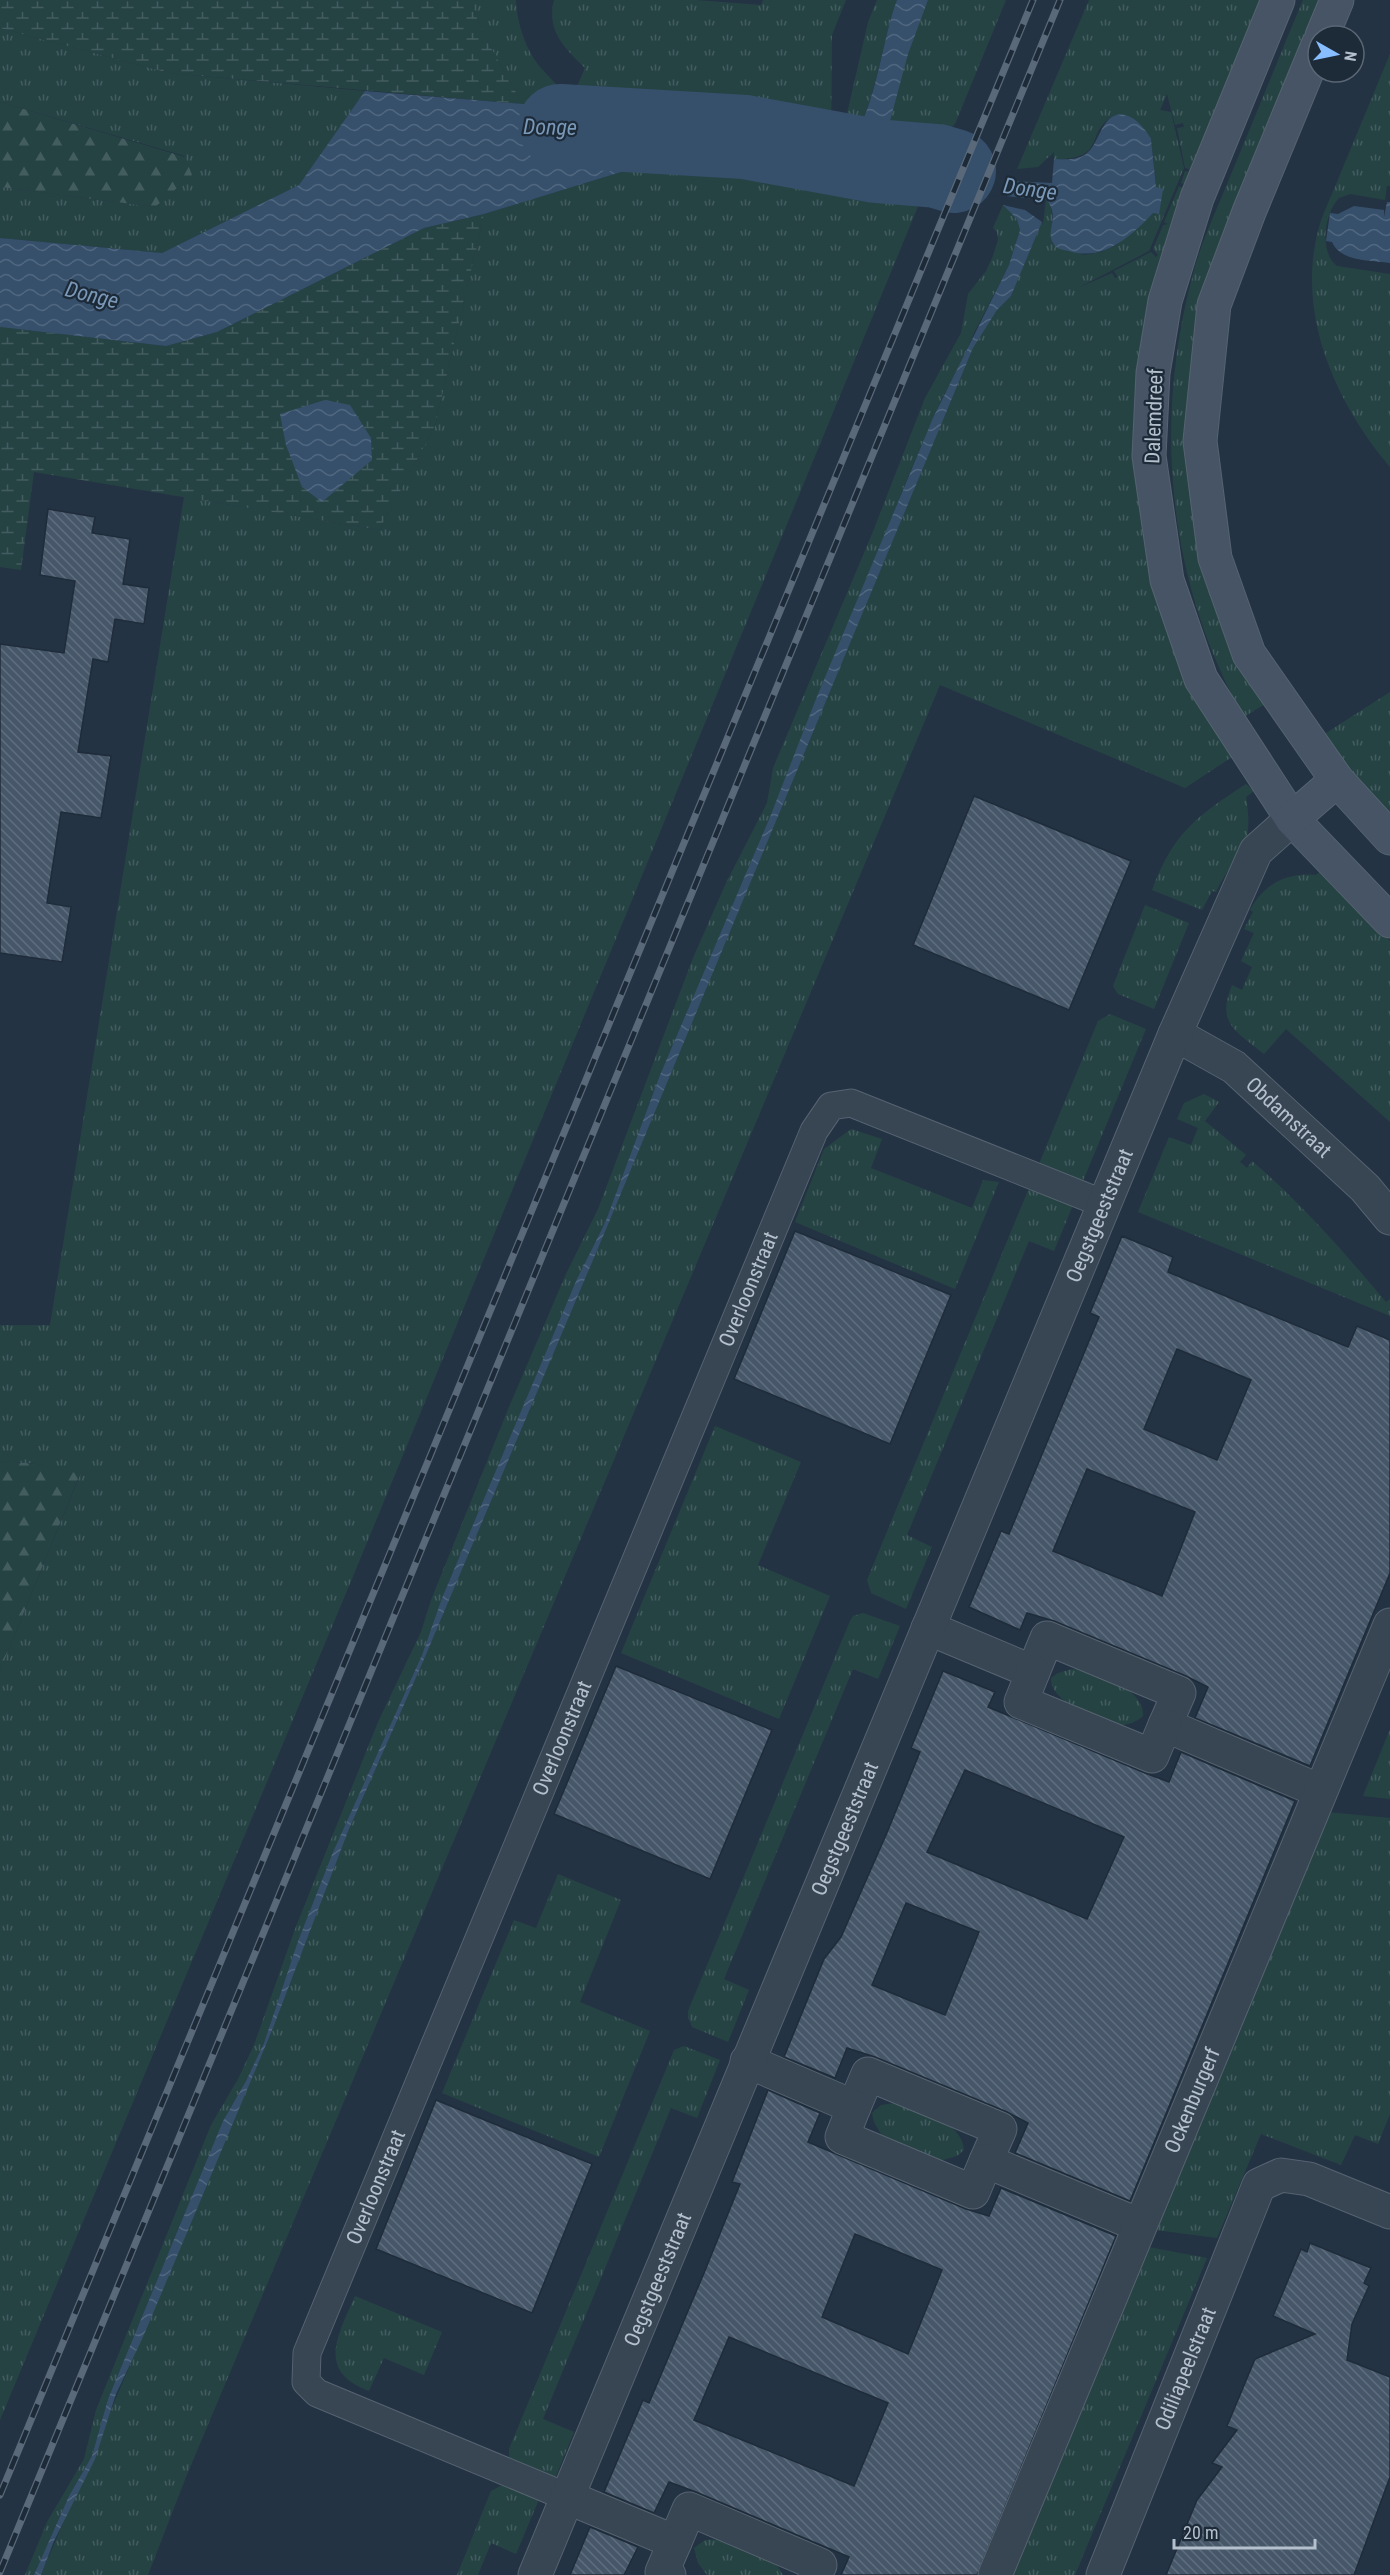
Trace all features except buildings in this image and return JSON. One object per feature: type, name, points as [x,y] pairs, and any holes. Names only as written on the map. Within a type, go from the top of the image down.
[{"type":"street","name":"Dalemdreef","points":[[1278,0],[1197,198],[1165,301],[1154,374],[1149,456],[1167,580],[1201,679],[1292,819],[1390,921]]},
{"type":"street","points":[[1327,24],[1337,0]]},
{"type":"street","points":[[1306,74],[1249,212],[1214,305],[1200,441],[1215,558],[1249,654],[1336,780],[1390,838]]},
{"type":"street","points":[[1292,819],[1336,780]]},
{"type":"street","name":"Oegstgeeststraat","points":[[535,2575],[1175,1034],[1256,851],[1292,819]]},
{"type":"street","name":"Obdamstraat","points":[[1175,1034],[1234,1067],[1365,1188],[1390,1218]]},
{"type":"street","name":"Ockenburgerf","points":[[995,2575],[1390,1624]]},
{"type":"street","points":[[928,1628],[1033,1672]]},
{"type":"street","points":[[1047,1638],[1179,1693],[1165,1725],[1152,1756],[1021,1702],[1047,1638]]},
{"type":"street","points":[[1165,1725],[1320,1791]]},
{"type":"street","points":[[747,2061],[854,2107]]},
{"type":"street","points":[[868,2074],[1000,2129],[986,2161],[973,2192],[842,2137],[868,2074]]},
{"type":"street","points":[[986,2161],[1139,2225]]},
{"type":"street","name":"Odiliapeelstraat","points":[[1103,2575],[1259,2185],[1281,2175],[1309,2179],[1390,2212]]},
{"type":"street","points":[[567,2497],[675,2542]]},
{"type":"street","points":[[669,2575],[662,2572],[689,2509],[820,2565],[815,2575]]},
{"type":"lane","name":"Overloonstraat","points":[[567,2497],[317,2393],[306,2382],[307,2353],[809,1142],[831,1106],[851,1103],[1104,1204]]},
{"type":"green space","points":[[0,0],[471,0],[487,40],[522,104],[169,73],[0,28]]},
{"type":"green space","points":[[471,0],[516,0],[520,27],[527,46],[536,62],[560,89],[568,107],[585,68],[564,46],[555,30],[552,11],[554,0],[696,0],[761,5],[763,0],[846,0],[832,35],[831,156],[846,118],[868,22],[877,0],[897,0],[861,125],[852,141],[842,151],[890,181],[905,174],[931,175],[354,1574],[0,2420],[0,1671],[80,1475],[37,1464],[0,1461],[0,1325],[50,1325],[184,497],[379,530],[435,426],[484,214],[673,156],[679,117],[522,104],[487,40]]},
{"type":"green space","points":[[928,0],[1006,0],[955,124],[951,128],[918,129],[907,123],[901,137],[909,142],[910,155],[899,148],[892,139],[889,119],[903,66]]},
{"type":"green space","points":[[1089,0],[1269,0],[1143,362],[1211,722],[1232,757],[1185,788],[940,685],[186,2477],[148,2575],[41,2575],[273,2028],[349,1829],[422,1664],[607,1227],[973,348],[997,310],[1011,296],[1042,222],[1043,224],[1046,200],[1050,205],[1052,216],[1053,244],[1084,255],[1101,252],[1116,245],[1153,213],[1159,214],[1151,139],[1115,115],[1105,122],[1089,150],[1082,155],[1054,159],[1054,152],[1038,167],[1017,169]],"holes":[[[1167,94],[1175,125],[1183,123],[1184,127],[1177,128],[1185,168],[1189,169],[1188,172],[1185,171],[1181,183],[1187,185],[1185,189],[1179,186],[1164,222],[1168,224],[1163,225],[1153,249],[1158,255],[1156,257],[1151,252],[1114,271],[1118,277],[1115,278],[1112,273],[1078,288],[1149,251],[1184,168],[1171,112],[1160,110]]]},
{"type":"green space","points":[[1303,0],[1326,0],[1318,24],[1306,24],[1306,59],[1193,390],[1265,704],[1244,717],[1218,665],[1198,612],[1183,557],[1175,500],[1171,444],[1173,387],[1181,330],[1193,274],[1211,222]]},
{"type":"green space","points":[[0,28],[169,73],[365,91],[299,185],[162,253],[0,238],[0,187],[155,207],[185,156],[0,102]]},
{"type":"green space","points":[[1390,54],[1390,186],[1387,186],[1385,200],[1350,194],[1339,198],[1327,223],[1326,243],[1331,260],[1337,266],[1390,274],[1390,467],[1370,442],[1337,386],[1325,356],[1312,292],[1313,260],[1319,227]]},
{"type":"green space","points":[[0,102],[185,157],[192,175],[155,207],[0,187]]},
{"type":"green space","points":[[1003,205],[1017,219],[1020,230],[1009,265],[974,333],[956,375],[943,396],[910,472],[770,817],[660,1075],[605,1223],[577,1280],[442,1598],[422,1655],[333,1852],[298,1941],[264,2043],[223,2121],[108,2399],[92,2456],[69,2496],[34,2575],[25,2575],[47,2522],[84,2459],[96,2410],[211,2125],[238,2079],[254,2045],[295,1929],[378,1722],[421,1632],[431,1600],[509,1407],[566,1274],[598,1209],[693,958],[726,883],[767,803],[773,768],[872,534],[925,398],[961,333],[968,294],[986,271],[993,256],[998,240],[997,232],[993,228]]},
{"type":"green space","points":[[484,214],[435,426],[379,530],[34,472],[21,570],[0,567],[0,327],[166,346],[217,332],[424,228]],"holes":[[[371,438],[372,459],[351,475]]]},
{"type":"green space","points":[[1390,692],[1390,815],[1363,786],[1323,735]]},
{"type":"green space","points":[[1246,784],[1254,791],[1246,797],[1248,829],[1246,840],[1216,892],[1212,891],[1202,910],[1152,890],[1169,854],[1188,828],[1214,806]]},
{"type":"green space","points":[[1321,871],[1390,941],[1390,1122],[1286,1029],[1264,1054],[1231,1026],[1228,1018],[1226,1009],[1232,985],[1242,990],[1252,967],[1241,961],[1254,933],[1244,929],[1253,912],[1250,910],[1262,893],[1277,882],[1295,876],[1316,875]]},
{"type":"green space","points":[[1145,905],[1189,923],[1154,1009],[1118,994],[1113,986]]},
{"type":"green space","points":[[1110,1014],[1146,1029],[1054,1251],[1029,1241],[907,1535],[932,1547],[906,1609],[871,1593],[867,1580],[1098,1021]]},
{"type":"green space","points":[[1204,1094],[1219,1102],[1205,1121],[1246,1155],[1240,1162],[1247,1168],[1252,1161],[1270,1177],[1322,1229],[1386,1302],[1390,1299],[1390,1316],[1138,1212],[1169,1137],[1191,1145],[1198,1128],[1177,1119],[1184,1103]]},
{"type":"green space","points":[[851,1129],[882,1139],[871,1168],[972,1208],[983,1180],[999,1182],[955,1289],[795,1222],[824,1149]]},
{"type":"green space","points":[[715,1426],[801,1462],[758,1565],[830,1596],[779,1719],[621,1653]]},
{"type":"green space","points":[[0,1461],[37,1464],[80,1474],[0,1671]]},
{"type":"green space","points":[[863,1613],[900,1626],[878,1679],[853,1669],[724,1979],[749,1990],[728,2042],[692,2027],[688,2011],[850,1621],[853,1616]]},
{"type":"green space","points":[[1072,1669],[1104,1677],[1127,1689],[1142,1706],[1143,1716],[1124,1725],[1116,1725],[1104,1723],[1074,1708],[1057,1694],[1052,1686],[1051,1678],[1058,1673]]},
{"type":"green space","points":[[1390,1729],[1390,1799],[1363,1796]]},
{"type":"green space","points":[[1327,1812],[1390,1818],[1390,2114],[1378,2144],[1355,2135],[1341,2165],[1261,2134],[1217,2238],[1148,2229]]},
{"type":"green space","points":[[558,1874],[621,1900],[580,2002],[650,2031],[599,2157],[442,2093],[514,1920],[536,1928]]},
{"type":"green space","points":[[684,2046],[720,2060],[697,2118],[671,2108],[543,2419],[574,2432],[554,2481],[509,2458],[509,2449],[674,2050]]},
{"type":"green space","points":[[895,2103],[927,2114],[948,2125],[956,2131],[964,2150],[957,2156],[939,2161],[885,2141],[874,2122],[872,2113],[881,2105]]},
{"type":"green space","points":[[1143,2246],[1207,2258],[1075,2575],[1006,2575]]},
{"type":"green space","points":[[355,2296],[442,2332],[424,2375],[384,2358],[369,2391],[352,2383],[342,2373],[337,2362],[338,2338]]},
{"type":"green space","points":[[504,2484],[540,2497],[516,2554],[491,2543],[478,2575],[457,2575],[491,2491]]},
{"type":"green space","points":[[720,2539],[775,2562],[783,2575],[707,2575],[698,2563],[694,2548],[705,2540]]},
{"type":"water","points":[[897,0],[928,0],[908,54],[890,121],[891,138],[896,145],[910,155],[941,153],[1012,181],[1052,183],[1054,159],[1078,158],[1086,154],[1107,121],[1119,115],[1128,116],[1141,125],[1151,139],[1156,187],[1163,189],[1159,214],[1153,213],[1116,245],[1094,253],[1082,253],[1062,250],[1054,245],[1051,238],[1053,217],[1046,200],[1006,196],[931,175],[905,174],[890,181],[835,170],[839,153],[851,142],[869,105]]},
{"type":"water","points":[[365,91],[679,117],[673,156],[484,214],[424,228],[217,332],[166,346],[0,327],[0,238],[162,253],[299,185]]},
{"type":"water","points":[[1387,202],[1390,202],[1390,263],[1349,257],[1336,249],[1332,242],[1326,241],[1330,213],[1338,214],[1354,206],[1384,210],[1384,217]]},
{"type":"water","points":[[1003,205],[1025,210],[1042,222],[1011,296],[997,310],[973,348],[607,1227],[422,1664],[349,1829],[273,2028],[143,2337],[116,2394],[95,2459],[54,2541],[41,2575],[34,2575],[69,2496],[92,2456],[108,2399],[223,2121],[264,2043],[298,1941],[333,1852],[422,1655],[442,1598],[577,1279],[605,1223],[660,1075],[770,817],[816,699],[933,418],[1009,265],[1020,230],[1017,219]]},
{"type":"water","points":[[325,400],[350,405],[371,438],[372,460],[322,502],[302,487],[286,445],[280,414]]},
{"type":"pier","points":[[943,150],[1014,178],[1006,199],[932,178]]},
{"type":"waterway","name":"Donge","points":[[560,126],[745,137],[876,161],[937,166],[954,171]]},
{"type":"railway","points":[[0,2495],[1033,0]]},
{"type":"railway","points":[[0,2572],[1060,0]]}]
